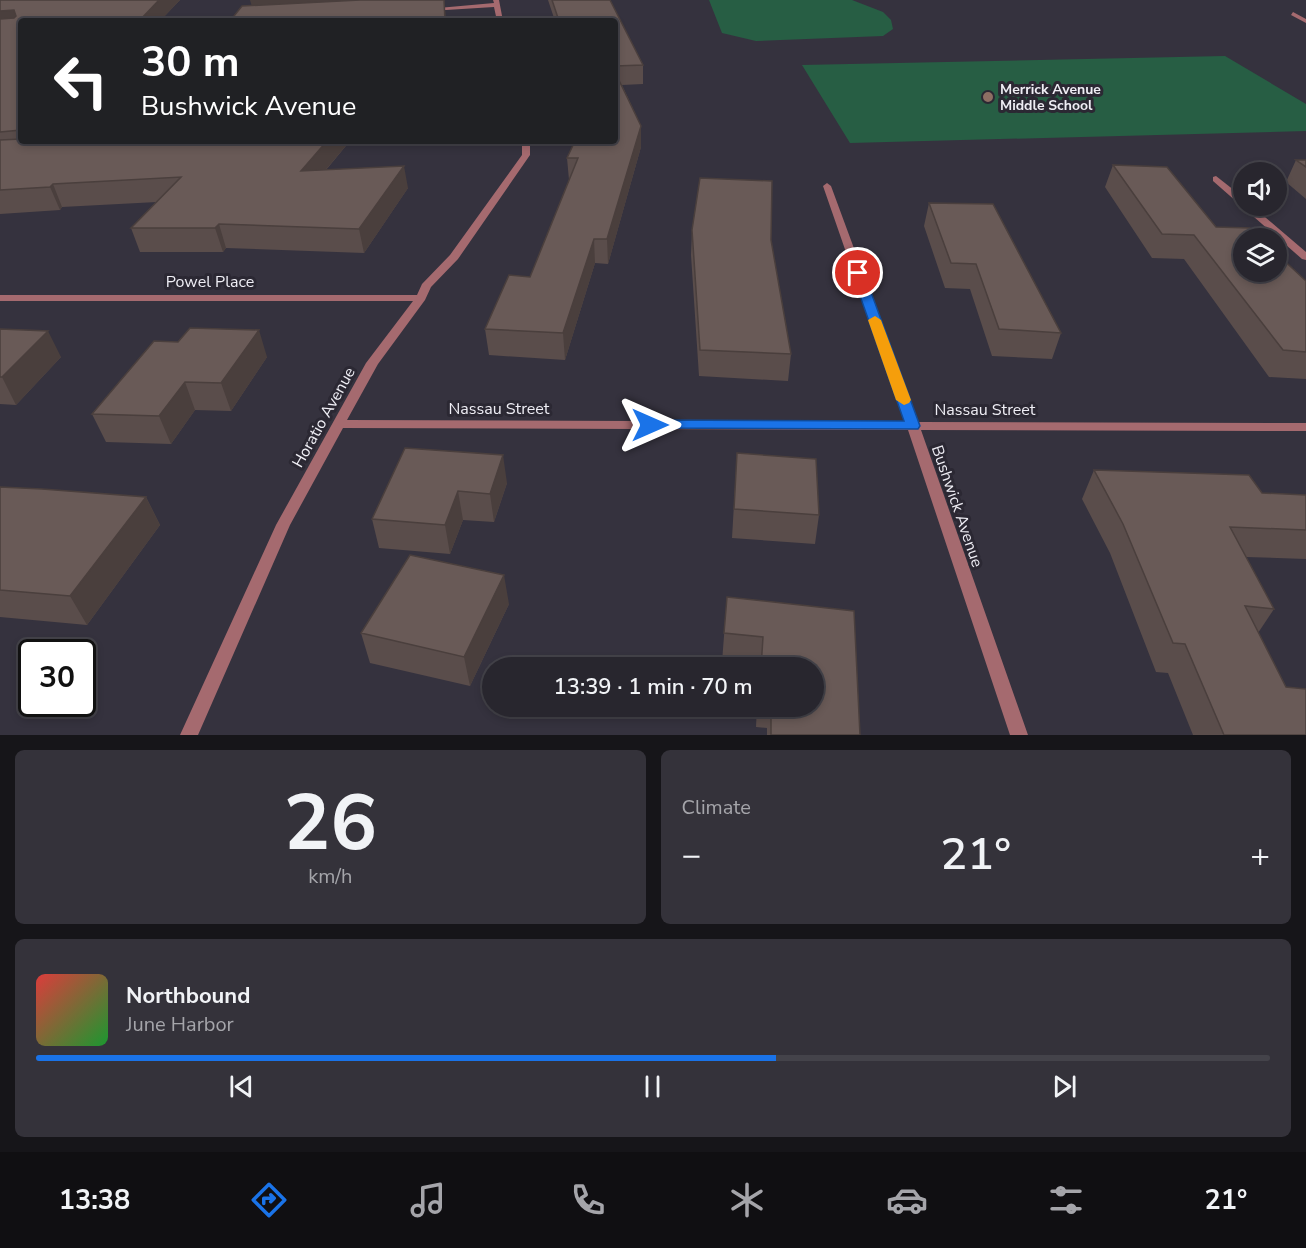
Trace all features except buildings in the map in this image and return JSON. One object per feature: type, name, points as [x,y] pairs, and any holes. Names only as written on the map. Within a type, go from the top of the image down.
[{"type":"street","points":[[427,9],[496,3],[499,18]]},
{"type":"street","points":[[1293,14],[1306,21]]},
{"type":"street","name":"Horatio Avenue","points":[[189,735],[283,525],[372,363],[421,298],[426,286],[454,257],[526,155],[526,144]]},
{"type":"street","points":[[1216,179],[1233,194]]},
{"type":"street","name":"Bushwick Avenue","points":[[827,186],[913,426],[1019,735]]},
{"type":"street","points":[[1259,216],[1306,257]]},
{"type":"street","name":"Powel Place","points":[[0,298],[421,298]]},
{"type":"street","name":"Nassau Street","points":[[339,424],[1306,427]]},
{"type":"green space","points":[[709,0],[852,0],[883,12],[891,20],[893,29],[883,36],[756,41],[722,33]]},
{"type":"green space","points":[[1225,56],[1306,104],[1306,131],[850,143],[802,65]]},
{"type":"slow traffic","points":[[875,320],[904,400]]},
{"type":"place","name":"Merrick Avenue Middle School","points":[[988,97]]},
{"type":"route","points":[[650,425],[913,426],[858,273]]}]
